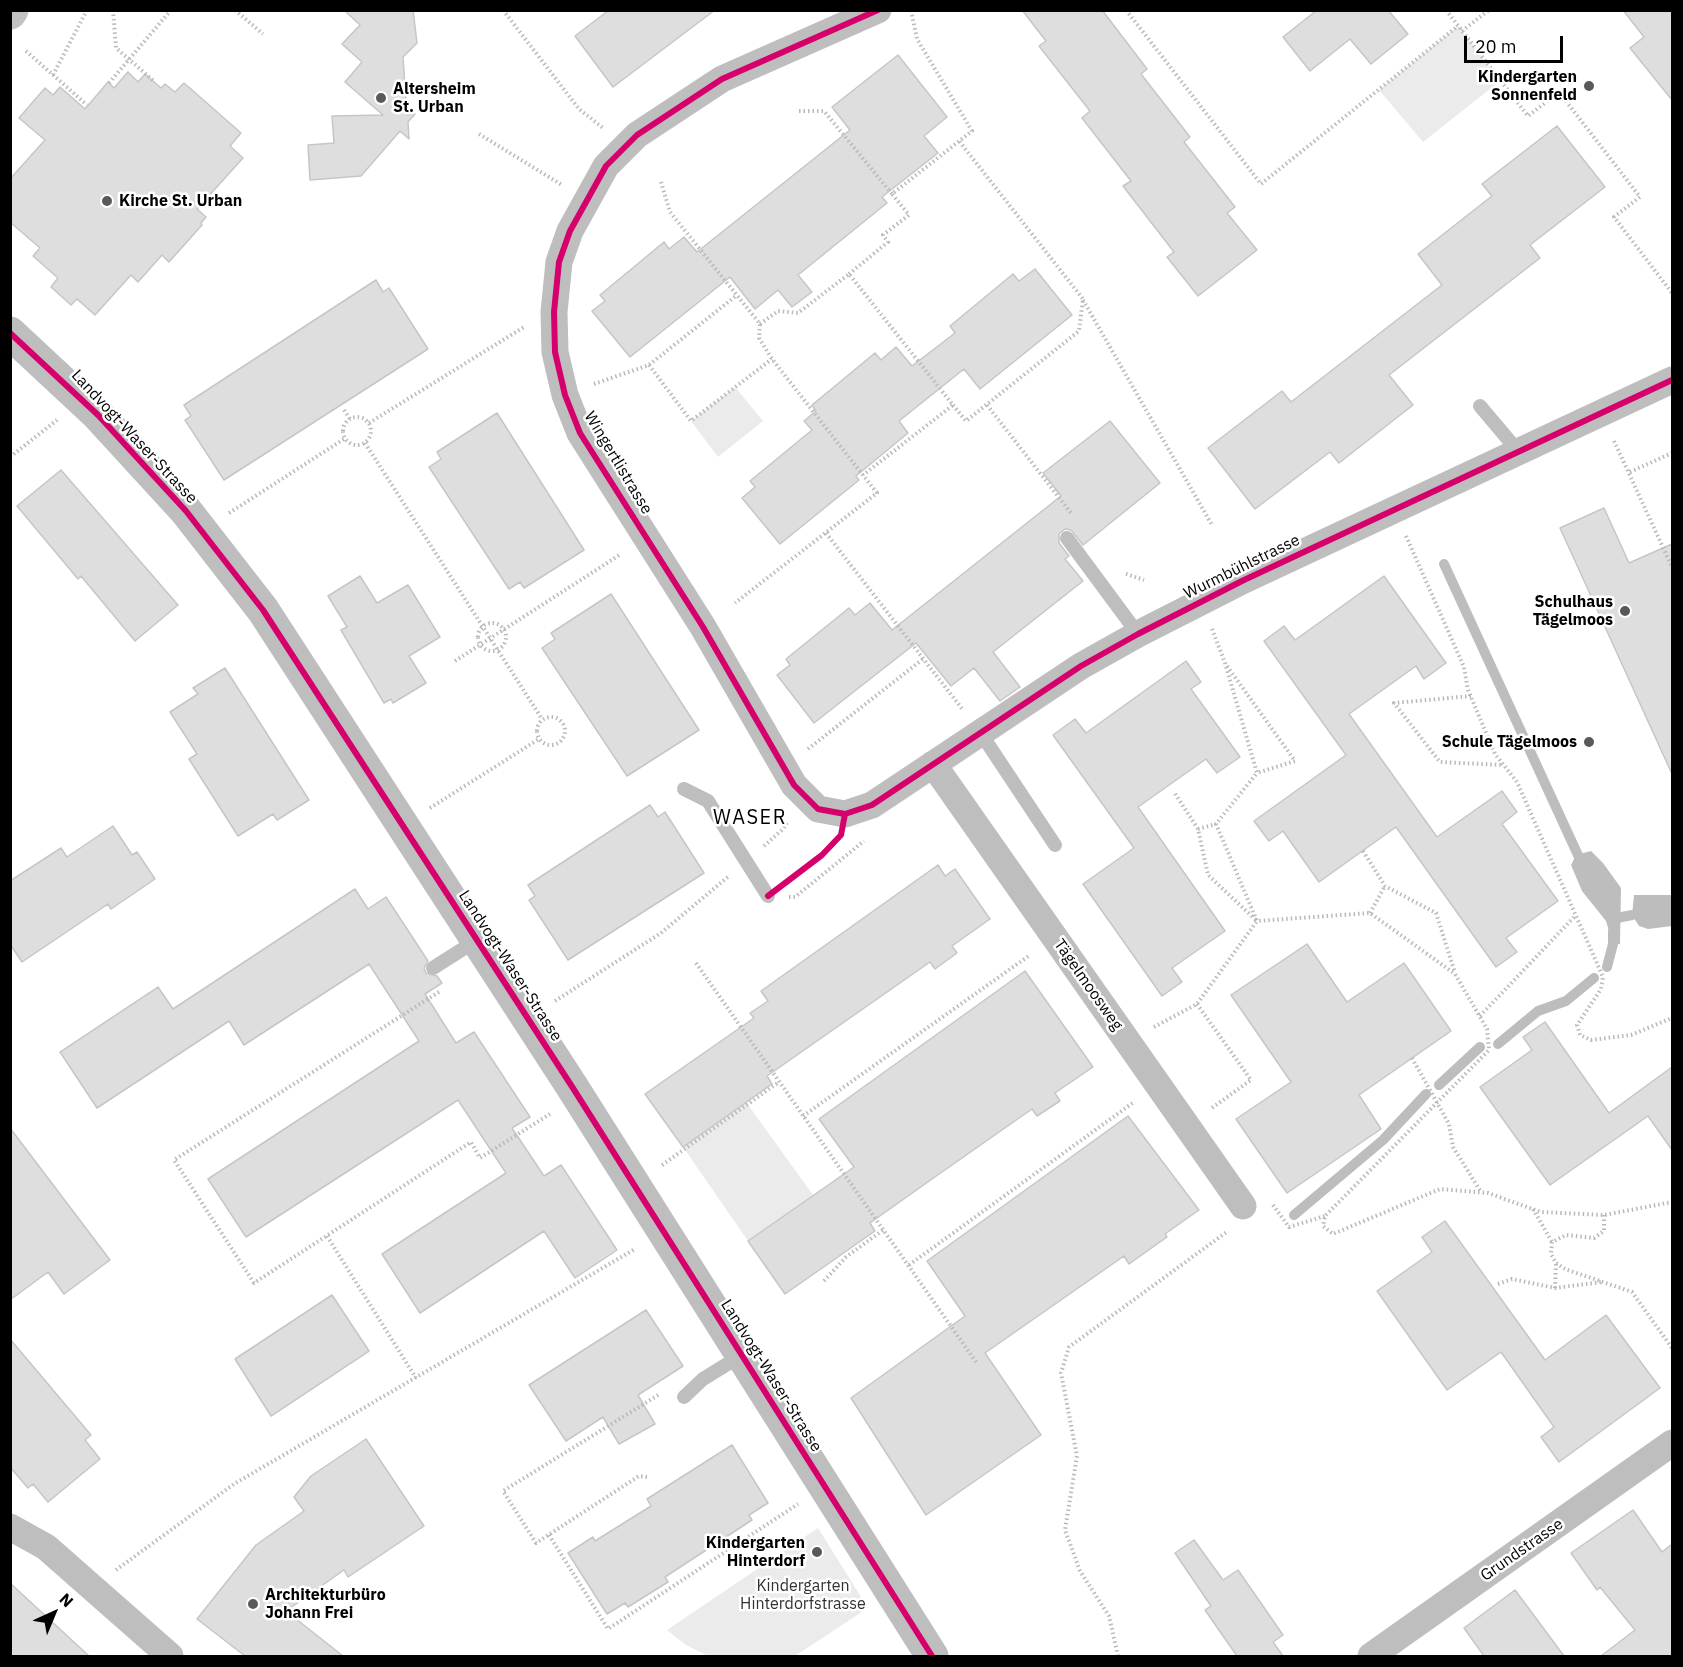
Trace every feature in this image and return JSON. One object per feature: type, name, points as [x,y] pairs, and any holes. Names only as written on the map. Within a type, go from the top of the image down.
[{"type":"street","name":"Wingertlistrasse","points":[[845,814],[818,809],[794,785],[703,627],[580,433],[565,395],[555,352],[554,312],[559,262],[575,220],[606,166],[637,135],[722,79],[878,10]]},
{"type":"street","name":"Landvogt-Waser-Strasse","points":[[10,333],[98,414],[186,511],[263,610],[477,940],[932,1656]]},
{"type":"street","name":"Wurmbühlstrasse","points":[[845,814],[872,805],[1081,666],[1138,634],[1244,580],[1672,380]]},
{"type":"street","name":"Tägelmoosweg","points":[[933,764],[1243,1206]]},
{"type":"street","name":"Grundstrasse","points":[[1371,1656],[1672,1443]]},
{"type":"street","points":[[10,1527],[46,1547],[170,1656]]},
{"type":"lane","points":[[1480,406],[1518,451]]},
{"type":"lane","points":[[1067,538],[1138,634]]},
{"type":"lane","points":[[980,732],[1055,845]]},
{"type":"lane","points":[[684,789],[708,801],[768,896]]},
{"type":"lane","points":[[434,968],[477,940]]},
{"type":"lane","points":[[684,1397],[703,1379],[742,1355]]},
{"type":"path","points":[[53,75],[87,10]]},
{"type":"path","points":[[113,10],[116,48],[155,82]]},
{"type":"path","points":[[109,83],[171,10]]},
{"type":"path","points":[[235,10],[264,34]]},
{"type":"path","points":[[503,10],[579,109],[609,133]]},
{"type":"path","points":[[892,194],[972,131],[916,39],[911,10]]},
{"type":"path","points":[[1126,10],[1261,184],[1458,26]]},
{"type":"path","points":[[1446,10],[1528,116],[1559,92],[1640,197],[1614,217],[1672,293]]},
{"type":"path","points":[[1462,31],[1489,10]]},
{"type":"path","points":[[26,51],[87,105]]},
{"type":"path","points":[[760,324],[778,311],[798,313],[888,242],[883,235],[909,215],[824,111],[799,111]]},
{"type":"path","points":[[479,134],[568,189]]},
{"type":"path","points":[[959,141],[1083,299],[1212,525]]},
{"type":"path","points":[[661,182],[670,212],[760,324],[759,338],[772,359],[877,493],[735,603]]},
{"type":"path","points":[[849,274],[966,421],[1079,331],[1083,299]]},
{"type":"path","points":[[565,395],[649,365],[737,295]]},
{"type":"path","points":[[369,423],[534,321]]},
{"type":"path","points":[[649,365],[691,421],[772,359]]},
{"type":"path","points":[[863,475],[953,405]]},
{"type":"path","points":[[987,405],[1073,516]]},
{"type":"path","points":[[344,410],[350,418]]},
{"type":"path","points":[[10,457],[63,416]]},
{"type":"path","points":[[350,418],[359,417],[369,423],[371,433],[365,443]]},
{"type":"path","points":[[350,418],[343,429],[345,439],[352,445],[365,443]]},
{"type":"path","points":[[1612,438],[1619,445],[1672,567]]},
{"type":"path","points":[[224,516],[345,439]]},
{"type":"path","points":[[365,443],[542,719]]},
{"type":"path","points":[[1630,472],[1672,453]]},
{"type":"path","points":[[826,533],[980,732]]},
{"type":"path","points":[[1405,533],[1464,667],[1471,696],[1496,754],[1517,782],[1603,977],[1601,989],[1577,1025],[1580,1035],[1591,1040],[1631,1035],[1672,1018]]},
{"type":"path","points":[[455,662],[629,549]]},
{"type":"path","points":[[1120,568],[1129,577],[1144,580]]},
{"type":"path","points":[[494,623],[505,630],[505,644],[498,651],[488,651],[480,645],[478,636],[483,626],[494,623]]},
{"type":"path","points":[[1211,627],[1225,663],[1257,773]]},
{"type":"path","points":[[784,767],[923,659]]},
{"type":"path","points":[[1198,829],[1216,824],[1257,773],[1295,761],[1225,663]]},
{"type":"path","points":[[1471,696],[1394,703],[1440,762],[1503,765]]},
{"type":"path","points":[[557,717],[564,723],[566,733],[557,744],[547,744],[539,739],[537,729],[542,719],[557,717]]},
{"type":"path","points":[[425,811],[539,739]]},
{"type":"path","points":[[1174,792],[1198,829],[1208,875],[1257,921],[1370,913],[1455,974]]},
{"type":"path","points":[[550,1004],[661,933],[783,830],[791,814]]},
{"type":"path","points":[[1216,824],[1257,921]]},
{"type":"path","points":[[768,896],[795,897],[872,835]]},
{"type":"path","points":[[1118,1656],[1109,1617],[1080,1571],[1065,1530],[1077,1456],[1061,1373],[1069,1347],[1236,1225],[1243,1206],[1273,1204],[1289,1227],[1325,1216],[1489,1050],[1487,1029],[1455,974],[1436,913],[1385,886],[1363,851]]},
{"type":"path","points":[[1370,913],[1385,886]]},
{"type":"path","points":[[1480,1016],[1576,915]]},
{"type":"path","points":[[1127,1041],[1197,1004],[1257,921]]},
{"type":"path","points":[[803,1116],[1055,938]]},
{"type":"path","points":[[696,963],[976,1362]]},
{"type":"path","points":[[440,992],[174,1160],[254,1283],[471,1142],[480,1158],[558,1108]]},
{"type":"path","points":[[1187,1126],[1251,1080],[1197,1004]]},
{"type":"path","points":[[1412,1058],[1449,1124],[1453,1147],[1481,1192]]},
{"type":"path","points":[[656,1169],[779,1082]]},
{"type":"path","points":[[909,1265],[1158,1084]]},
{"type":"path","points":[[1325,1216],[1323,1226],[1333,1234],[1440,1189],[1481,1192],[1541,1212],[1604,1215],[1672,1202]]},
{"type":"path","points":[[1533,1209],[1552,1242],[1551,1254],[1556,1263],[1555,1288]]},
{"type":"path","points":[[1552,1242],[1566,1235],[1594,1238],[1604,1231],[1604,1215]]},
{"type":"path","points":[[824,1281],[846,1257],[883,1230]]},
{"type":"path","points":[[327,1236],[416,1378]]},
{"type":"path","points":[[91,1588],[234,1484],[644,1244]]},
{"type":"path","points":[[1556,1263],[1632,1292],[1672,1348]]},
{"type":"path","points":[[1498,1284],[1512,1279],[1555,1288],[1603,1282]]},
{"type":"path","points":[[647,1477],[639,1476],[536,1543],[503,1491],[669,1388]]},
{"type":"path","points":[[549,1535],[608,1629],[806,1499]]},
{"type":"green space","points":[[1458,26],[1500,81],[1423,142],[1379,90]]},
{"type":"green space","points":[[735,387],[763,421],[718,457],[691,421]]},
{"type":"green space","points":[[746,1102],[813,1195],[748,1241],[683,1147]]},
{"type":"green space","name":"Kindergarten Hinterdorfstrasse","points":[[818,1528],[868,1608],[795,1656],[708,1656],[686,1645],[667,1630]]},
{"type":"shaded area","points":[[1591,851],[1621,888],[1620,944],[1613,944],[1606,921],[1582,891],[1571,865],[1576,855]]},
{"type":"shaded area","points":[[1634,895],[1672,895],[1672,926],[1648,929],[1639,926],[1632,915]]},
{"type":"building","name":"Altersheim St. Urban","points":[[344,10],[413,10],[417,43],[403,57],[407,115],[415,114],[408,122],[409,139],[400,131],[361,176],[310,180],[308,145],[334,143],[332,116],[383,115],[345,82],[362,62],[342,44],[360,25]]},
{"type":"building","points":[[609,10],[715,10],[613,87],[575,36]]},
{"type":"building","points":[[1022,10],[1102,10],[1147,69],[1141,74],[1190,137],[1184,142],[1235,207],[1227,213],[1257,250],[1198,296],[1167,257],[1174,252],[1123,186],[1131,181],[1082,118],[1090,111],[1039,46],[1046,41]]},
{"type":"building","points":[[1317,10],[1388,10],[1408,34],[1371,64],[1350,39],[1310,71],[1283,37]]},
{"type":"building","points":[[1623,10],[1672,10],[1672,100],[1630,48],[1644,37]]},
{"type":"building","points":[[898,55],[947,117],[924,136],[938,153],[882,197],[887,203],[798,275],[812,292],[792,307],[778,290],[755,309],[730,277],[630,357],[592,311],[605,301],[600,295],[664,242],[669,249],[684,237],[697,252],[850,130],[832,107]]},
{"type":"building","name":"Kirche St. Urban","points":[[128,72],[138,82],[145,74],[161,88],[165,84],[175,92],[184,83],[241,133],[230,146],[243,158],[197,209],[206,217],[202,225],[169,262],[162,255],[138,282],[131,275],[95,315],[77,299],[71,305],[51,287],[58,278],[33,256],[40,248],[10,222],[10,179],[45,140],[19,118],[45,88],[53,95],[60,87],[85,109],[108,82],[114,88]]},
{"type":"building","points":[[1557,126],[1605,187],[1530,245],[1540,258],[1389,375],[1413,405],[1339,463],[1330,452],[1255,509],[1208,448],[1282,391],[1291,402],[1442,285],[1418,254],[1492,196],[1482,184]]},
{"type":"building","points":[[1035,269],[1072,315],[980,389],[964,369],[899,421],[908,433],[856,476],[859,480],[780,544],[742,498],[755,487],[750,481],[812,430],[804,421],[816,411],[812,405],[875,353],[881,360],[896,347],[912,366],[955,333],[950,326],[1013,274],[1019,281]]},
{"type":"building","points":[[376,280],[383,292],[389,288],[428,349],[224,480],[185,420],[191,416],[184,405]]},
{"type":"building","points":[[497,413],[584,550],[524,588],[520,582],[509,589],[429,467],[441,459],[437,452]]},
{"type":"building","points":[[1110,421],[1160,483],[1083,545],[1071,530],[1065,529],[1059,534],[1059,543],[1069,556],[1065,559],[1083,581],[993,652],[1020,687],[1000,701],[974,668],[951,686],[916,643],[814,723],[777,675],[790,665],[786,659],[849,608],[855,615],[870,603],[892,630],[1061,496],[1043,473]]},
{"type":"building","points":[[61,470],[178,605],[135,641],[81,576],[78,579],[17,506]]},
{"type":"building","name":"Schulhaus Tägelmoos","points":[[1604,508],[1629,563],[1672,544],[1672,774],[1560,528]]},
{"type":"building","points":[[360,576],[377,603],[408,585],[440,637],[409,656],[426,683],[393,703],[391,699],[384,703],[341,630],[347,627],[328,596]]},
{"type":"building","points":[[1384,576],[1446,663],[1424,679],[1416,666],[1349,714],[1437,837],[1502,791],[1517,812],[1502,824],[1558,901],[1506,938],[1517,952],[1496,967],[1396,827],[1319,882],[1283,831],[1269,841],[1254,821],[1346,755],[1264,641],[1284,626],[1295,640]]},
{"type":"building","points":[[611,594],[699,730],[627,776],[542,648],[555,639],[551,633]]},
{"type":"building","points":[[1186,661],[1201,682],[1191,689],[1240,757],[1217,773],[1206,759],[1138,807],[1225,931],[1172,968],[1182,982],[1162,996],[1083,884],[1134,848],[1053,735],[1075,719],[1086,733]]},
{"type":"building","points":[[225,668],[309,800],[277,820],[273,814],[238,836],[189,759],[197,754],[170,712],[198,694],[193,688]]},
{"type":"building","points":[[650,805],[658,817],[665,812],[704,873],[568,960],[529,900],[535,896],[528,885]]},
{"type":"building","points":[[113,826],[132,855],[137,852],[155,879],[111,909],[108,904],[22,962],[10,944],[10,881],[61,848],[67,857]]},
{"type":"building","points":[[938,865],[945,876],[955,869],[990,919],[952,946],[957,953],[935,969],[930,962],[767,1076],[772,1084],[683,1147],[645,1094],[754,1018],[750,1013],[768,1001],[761,991]]},
{"type":"building","points":[[355,889],[368,909],[386,897],[428,961],[424,968],[426,973],[437,976],[442,983],[425,994],[456,1043],[474,1032],[530,1117],[512,1128],[544,1176],[561,1165],[617,1250],[575,1278],[544,1231],[420,1313],[382,1254],[506,1173],[458,1100],[246,1237],[208,1179],[419,1041],[369,964],[244,1045],[229,1021],[97,1108],[60,1052],[158,987],[173,1009]]},
{"type":"building","points":[[1307,944],[1347,1002],[1404,963],[1451,1031],[1359,1095],[1381,1129],[1287,1193],[1236,1119],[1291,1082],[1231,995]]},
{"type":"building","points":[[1025,971],[1093,1067],[1055,1093],[1060,1101],[1037,1116],[1032,1109],[932,1179],[870,1223],[875,1231],[785,1294],[748,1241],[854,1167],[819,1119]]},
{"type":"building","points":[[1545,1022],[1609,1113],[1672,1067],[1672,1150],[1648,1116],[1550,1185],[1480,1087],[1532,1050],[1523,1037]]},
{"type":"building","points":[[1128,1116],[1199,1210],[1165,1234],[1167,1237],[1129,1264],[1124,1256],[985,1353],[1041,1435],[926,1515],[851,1398],[965,1316],[927,1261]]},
{"type":"building","points":[[10,1128],[110,1260],[64,1294],[48,1272],[10,1300]]},
{"type":"building","points":[[1445,1221],[1545,1360],[1606,1315],[1660,1388],[1559,1462],[1541,1437],[1554,1427],[1501,1352],[1447,1390],[1377,1291],[1432,1252],[1422,1237]]},
{"type":"building","points":[[332,1295],[369,1351],[271,1416],[235,1359]]},
{"type":"building","points":[[646,1310],[683,1366],[638,1395],[655,1424],[619,1444],[603,1417],[566,1441],[529,1385]]},
{"type":"building","points":[[10,1339],[91,1435],[85,1440],[100,1459],[48,1502],[33,1484],[28,1488],[10,1467]]},
{"type":"building","points":[[366,1439],[424,1526],[348,1577],[344,1570],[286,1611],[343,1656],[245,1656],[197,1619],[256,1545],[304,1511],[294,1497],[311,1476]]},
{"type":"building","points":[[732,1445],[768,1503],[749,1515],[752,1520],[665,1577],[668,1582],[628,1607],[625,1603],[607,1614],[568,1553],[593,1537],[595,1541],[651,1506],[647,1499]]},
{"type":"building","points":[[1633,1510],[1662,1552],[1672,1544],[1672,1656],[1601,1656],[1635,1630],[1600,1587],[1597,1590],[1571,1553]]},
{"type":"building","points":[[1194,1540],[1223,1580],[1238,1570],[1283,1635],[1273,1642],[1283,1656],[1237,1656],[1205,1610],[1211,1606],[1175,1553]]},
{"type":"building","points":[[10,1583],[89,1656],[10,1656]]},
{"type":"building","points":[[1515,1590],[1564,1656],[1484,1656],[1464,1628]]},
{"type":"waterway","points":[[1444,564],[1583,866]]},
{"type":"waterway","points":[[1612,919],[1632,915]]},
{"type":"waterway","points":[[1607,967],[1613,944],[1613,931]]},
{"type":"waterway","points":[[1498,1044],[1538,1011],[1566,1001],[1594,978]]},
{"type":"waterway","points":[[1439,1085],[1480,1047]]},
{"type":"waterway","points":[[1294,1215],[1383,1140],[1426,1094]]},
{"type":"cycle path","points":[[878,10],[722,79],[637,135],[606,166],[570,231],[559,262],[554,312],[555,352],[565,395],[580,433],[703,627],[794,785],[818,809],[845,814],[872,805],[1081,666],[1138,634],[1244,580],[1672,380]]},
{"type":"cycle path","points":[[10,333],[98,415],[186,511],[263,610],[571,1085],[932,1656]]},
{"type":"cycle path","points":[[768,896],[822,855],[841,835],[845,814]]},
{"type":"place","name":"Kindergarten Sonnenfeld","points":[[1589,86]]},
{"type":"place","name":"Altersheim St. Urban","points":[[381,98]]},
{"type":"place","name":"Kirche St. Urban","points":[[107,201]]},
{"type":"place","name":"Schulhaus Tägelmoos","points":[[1625,611]]},
{"type":"place","name":"Schule Tägelmoos","points":[[1589,742]]},
{"type":"place","name":"Kindergarten Hinterdorf","points":[[817,1552]]},
{"type":"place","name":"Architekturbüro Johann Frei","points":[[253,1604]]},
{"type":"district","name":"WASER","points":[[750,818]]}]
